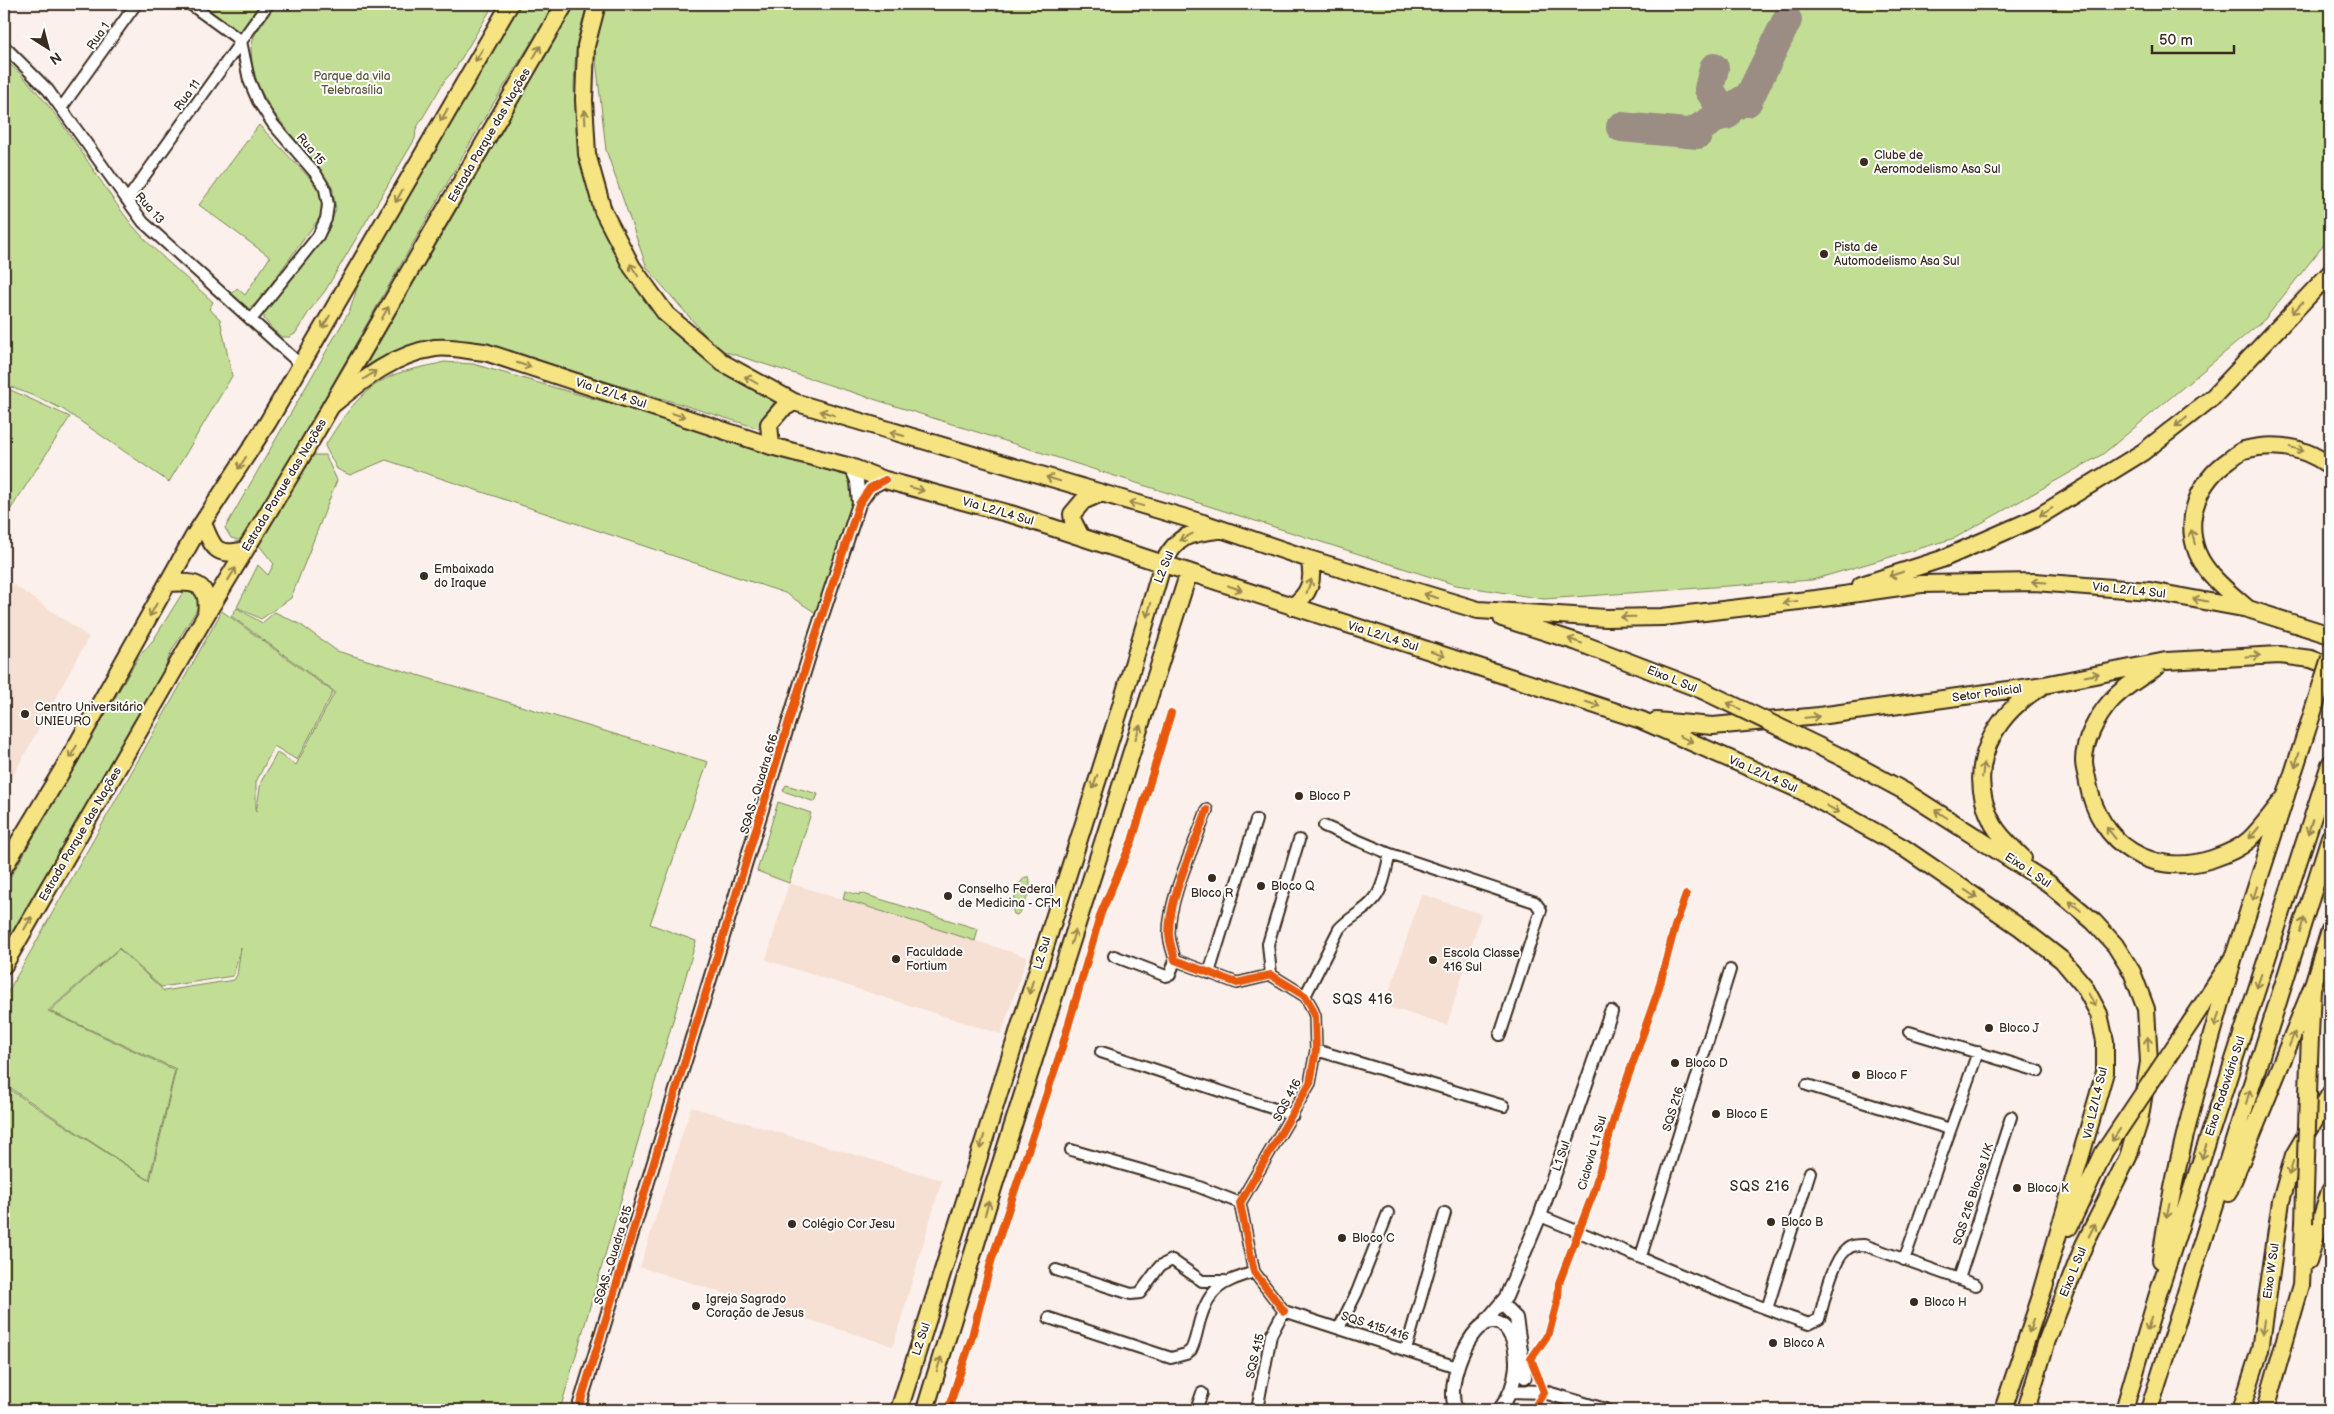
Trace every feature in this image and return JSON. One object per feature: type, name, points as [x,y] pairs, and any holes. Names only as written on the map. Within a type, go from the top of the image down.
[{"type":"main road","points":[[4,866],[69,759],[203,523],[268,422],[352,280],[425,148],[510,4]]},
{"type":"main road","name":"Estrada Parque das Nações","points":[[4,966],[206,616],[332,406],[565,4]]},
{"type":"main road","name":"Via L2/L4 Sul","points":[[597,4],[586,46],[584,100],[587,154],[603,211],[632,267],[666,314],[723,363],[794,402],[1220,529],[1309,560],[1478,610],[1606,618],[1662,617],[1816,599],[1921,584],[2036,582],[2150,591],[2248,609],[2330,635]]},
{"type":"main road","points":[[1816,599],[1942,559],[2036,518],[2144,452],[2213,397],[2330,273]]},
{"type":"main road","name":"Via L2/L4 Sul","points":[[332,406],[371,374],[409,354],[437,348],[485,352],[771,446],[1082,536],[1292,607],[1641,720],[1800,790],[1904,848],[2021,928],[2062,960],[2084,986],[2099,1014],[2104,1041],[2105,1072],[2041,1293]]},
{"type":"main road","points":[[771,446],[769,424],[782,409],[794,402]]},
{"type":"main road","points":[[2248,609],[2216,579],[2198,554],[2191,527],[2198,494],[2214,470],[2242,450],[2272,446],[2295,447],[2319,457],[2330,466]]},
{"type":"main road","points":[[1082,536],[1076,529],[1072,514],[1083,501],[1099,494]]},
{"type":"main road","points":[[203,523],[212,545],[220,552],[230,554],[245,550]]},
{"type":"main road","name":"L2 Sul","points":[[899,1410],[1163,563],[1172,546],[1182,538],[1190,534],[1220,529]]},
{"type":"main road","points":[[1292,607],[1302,599],[1311,584],[1309,560]]},
{"type":"main road","name":"L2 Sul","points":[[925,1410],[1127,762],[1189,572]]},
{"type":"main road","points":[[168,583],[190,582],[198,585],[205,592],[208,604],[206,616]]},
{"type":"main road","name":"Eixo L Sul","points":[[1478,610],[1577,642],[1702,690],[1841,757],[1904,791],[2048,883],[2115,945],[2132,972],[2146,1009],[2149,1062],[2139,1122],[2128,1158],[2084,1246],[2047,1340],[2026,1410]]},
{"type":"main road","name":"Setor Policial","points":[[1641,720],[1698,725],[1732,724],[1819,716],[2044,684],[2166,660],[2280,655],[2311,660],[2330,666]]},
{"type":"main road","points":[[2157,1298],[2167,1216],[2184,1139],[2234,956],[2330,658]]},
{"type":"main road","points":[[2166,660],[2129,685],[2110,703],[2092,730],[2084,760],[2091,800],[2107,829],[2121,845],[2142,858],[2170,865],[2197,864],[2224,855],[2248,840],[2286,796]]},
{"type":"main road","points":[[2044,684],[2026,696],[2002,719],[1987,743],[1982,774],[1984,800],[1992,823],[2000,835],[2048,883]]},
{"type":"main road","points":[[1104,755],[1120,753],[1127,762]]},
{"type":"main road","name":"Eixo Rodoviário Sul","points":[[2124,1410],[2157,1298],[2330,764]]},
{"type":"main road","name":"Eixo Rodoviário Sul","points":[[2149,1410],[2187,1295],[2330,837]]},
{"type":"main road","points":[[2187,1295],[2312,988],[2330,930]]},
{"type":"main road","name":"Eixo L Sul","points":[[2003,1410],[2041,1293],[2104,1152],[2234,956]]},
{"type":"main road","points":[[2300,1285],[2312,988]]},
{"type":"main road","points":[[1018,1029],[1026,1035],[1042,1034]]},
{"type":"main road","name":"Eixo W Sul","points":[[2241,1410],[2260,1350],[2280,1201],[2294,1155],[2330,1094]]},
{"type":"main road","points":[[2264,1410],[2300,1285],[2330,1192]]},
{"type":"main road","points":[[1994,1410],[2011,1387]]},
{"type":"street","name":"Rua 1","points":[[62,108],[136,4]]},
{"type":"street","points":[[190,4],[241,41]]},
{"type":"street","name":"Rua 11","points":[[127,200],[268,4]]},
{"type":"street","name":"Rua 15","points":[[241,41],[249,80],[258,101],[273,124],[316,174],[325,189],[328,205],[326,219],[318,236],[251,320]]},
{"type":"street","name":"Rua 13","points":[[4,46],[39,79],[62,108],[143,222],[301,364]]},
{"type":"street","name":"SGAS - Quadra 616","points":[[850,468],[857,481],[859,504]]},
{"type":"street","name":"SGAS - Quadra 616","points":[[670,1107],[813,643],[859,504],[870,488],[885,480]]},
{"type":"street","points":[[1114,956],[1166,976],[1170,975],[1175,960],[1169,935],[1170,921],[1181,882],[1207,810]]},
{"type":"street","points":[[1209,973],[1256,820]]},
{"type":"street","points":[[1324,826],[1390,854],[1534,902],[1539,906],[1541,910],[1500,1034]]},
{"type":"street","points":[[1271,975],[1268,944],[1299,840]]},
{"type":"street","points":[[1175,960],[1237,982],[1271,975],[1305,996],[1339,929],[1347,920],[1374,900],[1379,891],[1390,854]]},
{"type":"street","name":"SQS 216","points":[[1641,1256],[1730,970]]},
{"type":"street","name":"SQS 416","points":[[1240,1203],[1310,1083],[1316,1050],[1315,1016],[1305,996]]},
{"type":"street","name":"L1 Sul","points":[[1521,1373],[1515,1345],[1507,1327],[1506,1303],[1540,1216],[1611,1012]]},
{"type":"street","points":[[1909,1032],[2038,1071]]},
{"type":"street","points":[[1316,1050],[1504,1106]]},
{"type":"street","name":"SQS 416","points":[[1101,1052],[1292,1115]]},
{"type":"street","points":[[1904,1260],[1978,1052]]},
{"type":"street","points":[[1807,1085],[1950,1129]]},
{"type":"street","name":"SGAS - Quadra 615","points":[[578,1410],[670,1107]]},
{"type":"street","name":"SQS 216 Blocos I/K","points":[[1959,1279],[2011,1117]]},
{"type":"street","points":[[1071,1150],[1194,1185],[1240,1203],[1254,1272],[1284,1310]]},
{"type":"street","points":[[1767,1309],[1810,1172]]},
{"type":"street","points":[[1339,1328],[1357,1292],[1388,1213]]},
{"type":"street","points":[[1406,1350],[1445,1213]]},
{"type":"street","points":[[1540,1216],[1767,1309],[1809,1324],[1815,1323],[1819,1319],[1838,1259],[1845,1250],[1854,1245],[1864,1245],[1976,1285]]},
{"type":"street","points":[[1056,1270],[1131,1294],[1140,1293],[1160,1266],[1172,1260],[1202,1281],[1228,1281]]},
{"type":"street","points":[[1049,1318],[1171,1358],[1177,1357],[1192,1350],[1208,1296],[1216,1288],[1228,1281],[1254,1272]]},
{"type":"street","points":[[1499,1410],[1508,1399],[1521,1373],[1516,1318],[1506,1303]]},
{"type":"street","name":"L1 Sul","points":[[1456,1410],[1454,1387],[1457,1367],[1465,1346],[1473,1333],[1506,1303]]},
{"type":"street","name":"SQS 415/416","points":[[1284,1310],[1457,1367]]},
{"type":"street","name":"SQS 415","points":[[1257,1410],[1272,1335],[1284,1310]]},
{"type":"street","points":[[1481,1327],[1490,1321],[1500,1322],[1507,1327]]},
{"type":"street","points":[[1521,1373],[1544,1392]]},
{"type":"street","points":[[1510,1392],[1544,1392],[1605,1410]]},
{"type":"street","points":[[1196,1410],[1202,1393]]},
{"type":"shaded area","name":"Centro Universitário UNIEURO","points":[[4,578],[89,637],[4,792]]},
{"type":"shaded area","name":"Faculdade Fortium","points":[[789,883],[1027,957],[1001,1034],[766,960]]},
{"type":"shaded area","name":"Escola Classe 416 Sul","points":[[1421,894],[1481,914],[1447,1025],[1385,1006]]},
{"type":"shaded area","name":"Colégio Cor Jesu","points":[[691,1107],[942,1180],[893,1346],[640,1267]]},
{"type":"green space","points":[[199,4],[261,4],[240,32],[236,32]]},
{"type":"green space","name":"Parque da vila Telebrasília","points":[[276,4],[494,4],[416,129],[415,139],[325,291],[295,334],[289,337],[282,337],[273,330],[264,319],[264,313],[328,231],[336,209],[332,186],[270,108],[258,85],[252,65],[251,48],[254,36]]},
{"type":"green space","points":[[516,4],[555,4],[485,117],[247,534],[238,540],[231,538],[225,528],[350,310],[357,288],[419,170]]},
{"type":"green space","points":[[576,4],[587,4],[577,41],[574,88],[577,134],[581,158],[629,273],[777,399],[764,415],[761,429],[479,342],[464,340],[434,341],[406,347],[365,367]]},
{"type":"green space","points":[[607,4],[2330,4],[2330,237],[2265,319],[2103,454],[1955,538],[1812,580],[1544,599],[1456,585],[717,349],[647,268],[606,150],[593,33]]},
{"type":"green space","points":[[4,59],[54,112],[123,213],[154,249],[213,302],[209,309],[220,319],[232,376],[169,482],[64,410],[4,384]]},
{"type":"green space","points":[[259,125],[322,191],[325,210],[258,302],[249,309],[228,297],[237,288],[245,295],[270,257],[199,205]]},
{"type":"green space","points":[[444,362],[473,364],[848,472],[854,505],[816,613],[785,593],[386,460],[350,475],[337,469],[325,446],[345,415],[361,397],[391,376]]},
{"type":"green space","points":[[4,387],[70,417],[5,518],[4,513]]},
{"type":"green space","points":[[313,455],[325,455],[337,480],[291,598],[261,619],[237,607],[258,565],[268,575],[274,564],[257,543]]},
{"type":"green space","points":[[191,590],[198,594],[200,604],[171,652],[162,676],[4,950],[4,888],[138,658],[154,639],[183,592]]},
{"type":"green space","points":[[237,608],[262,623],[275,612],[301,625],[337,651],[708,762],[650,924],[696,941],[560,1410],[4,1410],[4,1086],[150,1181],[176,1069],[50,1011],[119,949],[164,991],[234,980],[237,975],[241,947],[233,976],[161,987],[119,948],[48,1011],[175,1070],[149,1180],[4,1084],[4,999],[222,611],[333,692],[297,760],[274,746],[256,782],[256,812],[261,782],[277,753],[296,765],[335,692],[231,616]]},
{"type":"green space","points":[[786,785],[818,794],[815,802],[783,791]]},
{"type":"green space","points":[[778,802],[811,813],[789,883],[757,871]]},
{"type":"green space","points":[[1026,877],[1029,877],[1030,881],[1029,891],[1017,915],[1014,914],[1013,910],[1014,900],[1020,883]]},
{"type":"green space","points":[[845,891],[859,895],[860,893],[978,929],[975,941],[843,899]]},
{"type":"taxiway","points":[[1747,102],[1787,20]]},
{"type":"taxiway","points":[[1714,68],[1709,89],[1726,115]]},
{"type":"taxiway","points":[[1692,133],[1750,96]]},
{"type":"taxiway","points":[[1621,127],[1698,134]]},
{"type":"cycle path","points":[[578,1410],[813,643],[859,504],[870,488],[885,480]]},
{"type":"cycle path","points":[[948,1410],[971,1340],[991,1262],[1060,1054],[1101,913],[1132,841],[1171,713]]},
{"type":"cycle path","points":[[1207,810],[1173,903],[1169,933],[1175,960],[1237,983],[1271,975],[1305,996],[1315,1016],[1316,1050],[1310,1083],[1240,1203],[1254,1272],[1284,1311]]},
{"type":"cycle path","name":"Ciclovia L1 Sul","points":[[1533,1410],[1544,1392],[1531,1359],[1549,1333],[1558,1299],[1559,1283],[1594,1191],[1617,1108],[1658,991],[1675,926],[1686,895]]},
{"type":"place","name":"Clube de Aeromodelismo Asa Sul","points":[[1864,162]]},
{"type":"place","name":"Pista de Automodelismo Asa Sul","points":[[1824,254]]},
{"type":"place","name":"Embaixada do Iraque","points":[[424,576]]},
{"type":"place","name":"Centro Universitário UNIEURO","points":[[25,714]]},
{"type":"place","name":"Bloco P","points":[[1299,796]]},
{"type":"place","name":"Bloco R","points":[[1212,878]]},
{"type":"place","name":"Bloco Q","points":[[1261,886]]},
{"type":"place","name":"Conselho Federal de Medicina - CFM","points":[[948,896]]},
{"type":"place","name":"Faculdade Fortium","points":[[896,959]]},
{"type":"place","name":"Escola Classe 416 Sul","points":[[1433,960]]},
{"type":"place","name":"Bloco J","points":[[1989,1028]]},
{"type":"place","name":"Bloco D","points":[[1675,1063]]},
{"type":"place","name":"Bloco F","points":[[1856,1075]]},
{"type":"place","name":"Bloco E","points":[[1716,1114]]},
{"type":"place","name":"Bloco K","points":[[2017,1188]]},
{"type":"place","name":"Bloco B","points":[[1771,1222]]},
{"type":"place","name":"Colégio Cor Jesu","points":[[792,1224]]},
{"type":"place","name":"Bloco C","points":[[1342,1238]]},
{"type":"place","name":"Bloco H","points":[[1914,1302]]},
{"type":"place","name":"Igreja Sagrado Coração de Jesus","points":[[696,1306]]},
{"type":"place","name":"Bloco A","points":[[1773,1343]]},
{"type":"district","name":"SQS 416","points":[[1363,999]]},
{"type":"district","name":"SQS 216","points":[[1760,1186]]}]
